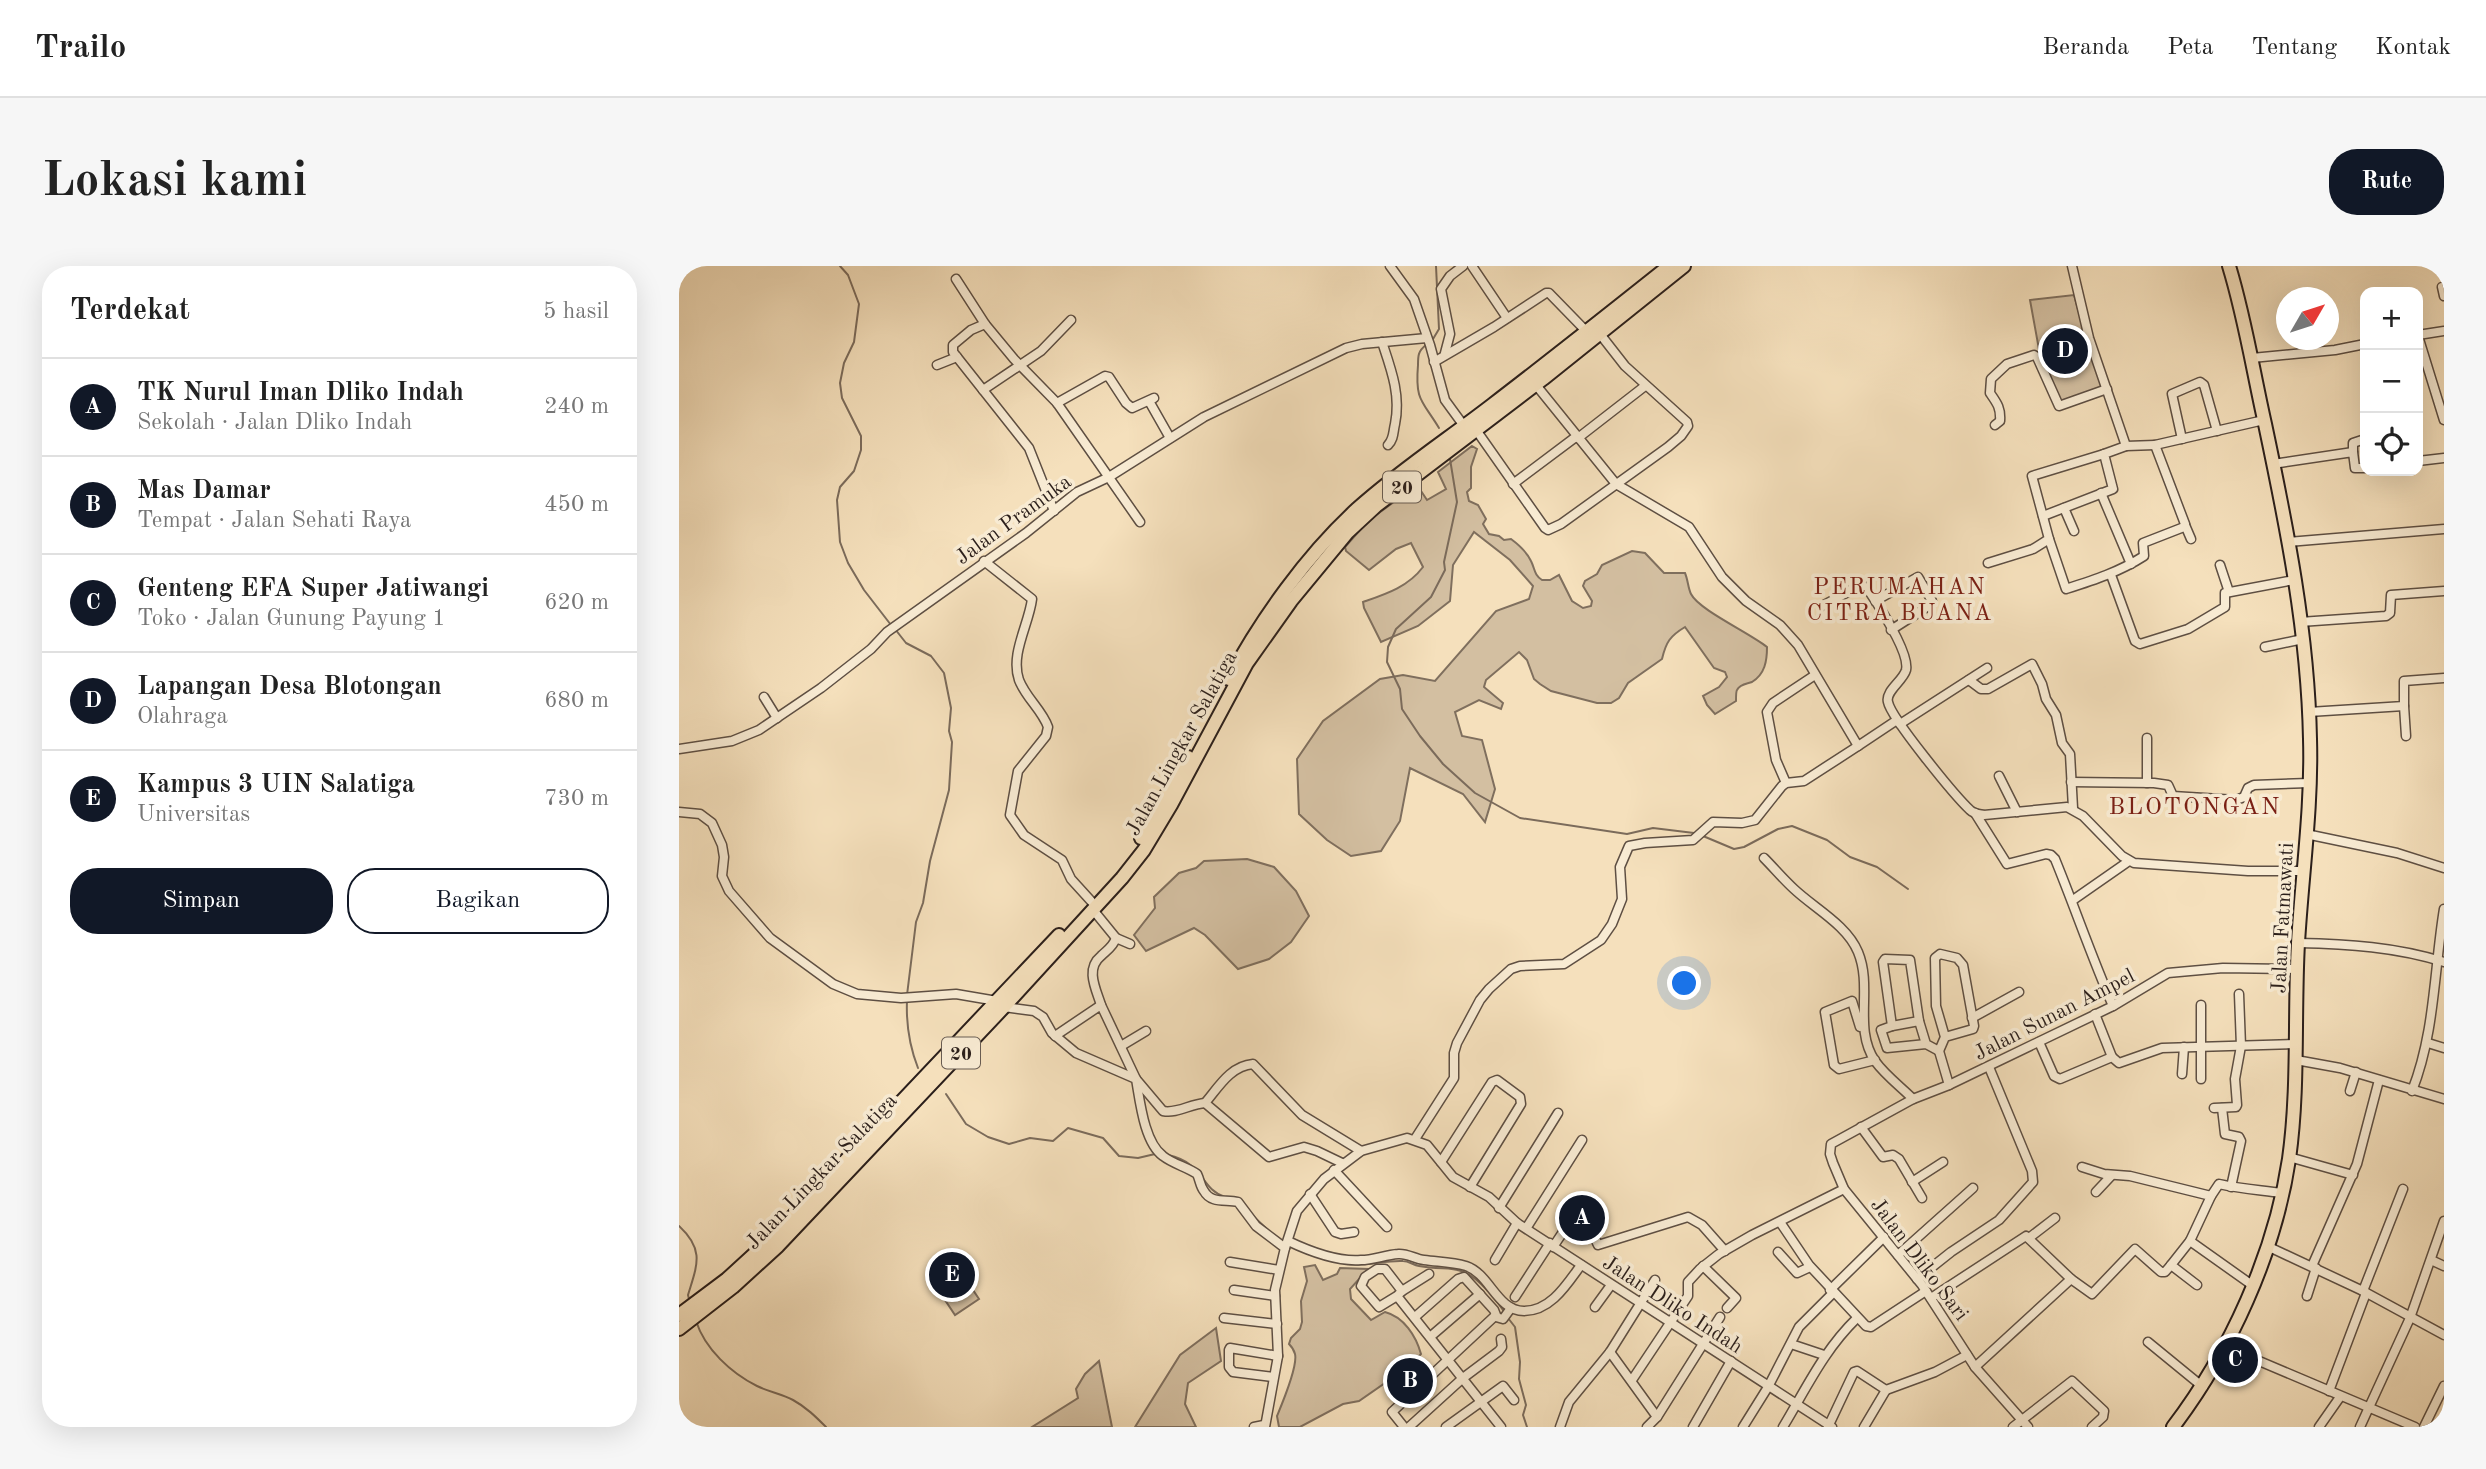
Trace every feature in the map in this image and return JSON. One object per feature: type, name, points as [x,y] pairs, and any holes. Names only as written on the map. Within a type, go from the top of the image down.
[{"type":"main road","name":"Jalan Lingkar Salatiga","points":[[679,1329],[700,1307],[778,1246],[1092,906],[1122,878],[1158,827],[1244,660],[1332,550],[1359,521],[1390,490],[1669,266]]},
{"type":"main road","name":"Jalan Lingkar Salatiga","points":[[1470,426],[1536,385],[1684,266]]},
{"type":"main road","name":"Jalan Fatmawati","points":[[2173,1427],[2203,1387],[2226,1347],[2267,1246],[2283,1193],[2289,1157],[2296,1059],[2298,943],[2309,783],[2309,712],[2303,639],[2288,542],[2252,358],[2229,266]]},
{"type":"main road","name":"Jalan Lingkar Salatiga","points":[[679,1315],[700,1307]]},
{"type":"street","points":[[1390,266],[1414,299],[1445,400],[1470,426],[1545,528],[1550,530],[1668,447],[1687,428],[1684,419],[1644,386],[1600,334]]},
{"type":"street","points":[[1444,356],[1449,347],[1450,334],[1441,289],[1450,276],[1462,266]]},
{"type":"street","points":[[1472,266],[1507,318]]},
{"type":"street","points":[[2071,266],[2088,338],[2126,446]]},
{"type":"street","points":[[956,279],[985,324],[1020,366],[1057,403],[1140,522]]},
{"type":"street","points":[[1434,362],[1544,293],[1549,293],[1587,332]]},
{"type":"street","points":[[983,390],[1041,351],[1071,320]]},
{"type":"street","points":[[985,324],[971,330],[953,345],[953,352],[1029,448],[1054,511]]},
{"type":"street","points":[[2423,334],[2444,331]]},
{"type":"street","name":"Jalan Pramuka","points":[[679,749],[732,741],[759,730],[871,649],[887,632],[1077,492],[1109,477],[1204,417],[1346,348],[1382,342],[1428,341]]},
{"type":"street","points":[[1382,342],[1396,390],[1397,416],[1392,440],[1388,445]]},
{"type":"street","points":[[2252,358],[2360,345]]},
{"type":"street","points":[[2423,350],[2444,420]]},
{"type":"street","points":[[1995,425],[2000,421],[2000,406],[1990,393],[1991,379],[2007,364],[2034,355],[2038,356],[2059,406],[2107,389]]},
{"type":"street","points":[[937,365],[957,357]]},
{"type":"street","points":[[1057,403],[1105,376],[1109,377],[1129,407],[1135,408],[1151,399],[1170,438]]},
{"type":"street","points":[[2182,439],[2172,394],[2200,382],[2204,385],[2217,431]]},
{"type":"street","points":[[1536,385],[1616,484],[1689,527],[1722,576],[1747,601],[1787,632],[1858,746]]},
{"type":"street","points":[[1513,484],[1644,386]]},
{"type":"street","points":[[2185,525],[2143,543],[2144,556],[2111,575],[2066,589],[2032,475],[2126,446],[2182,439],[2264,420]]},
{"type":"street","points":[[2360,441],[2353,443],[2355,468],[2360,468]]},
{"type":"street","points":[[2155,444],[2191,539]]},
{"type":"street","points":[[2273,464],[2353,452]]},
{"type":"street","points":[[2043,516],[2113,488],[2104,454]]},
{"type":"street","points":[[2423,460],[2444,458]]},
{"type":"street","points":[[2101,493],[2131,564]]},
{"type":"street","points":[[2064,508],[2074,531]]},
{"type":"street","points":[[2288,542],[2444,530]]},
{"type":"street","points":[[1989,563],[2033,549],[2049,538]]},
{"type":"street","points":[[984,561],[1032,599],[1017,669],[1025,691],[1048,727],[1046,736],[1018,771],[1010,815],[1024,835],[1062,860],[1071,879],[1116,938],[1131,944]]},
{"type":"street","points":[[2220,565],[2229,592]]},
{"type":"street","points":[[2111,575],[2135,640],[2140,644],[2188,629],[2225,607],[2224,595],[2229,592],[2294,580]]},
{"type":"street","points":[[1875,601],[1918,578],[1932,601],[1930,605],[1891,630]]},
{"type":"street","points":[[1822,606],[1861,585],[1867,588],[1901,650],[1906,668],[1899,683],[1887,698],[1888,704],[1946,783],[1975,813],[2007,864],[2050,855],[2055,859],[2113,1006]]},
{"type":"street","points":[[2300,622],[2386,616],[2390,613],[2391,596],[2444,591]]},
{"type":"street","points":[[2265,647],[2303,639]]},
{"type":"street","points":[[1969,680],[1981,689],[1988,689],[2032,664],[2046,699],[2056,715],[2062,743],[2070,754],[2073,808]]},
{"type":"street","points":[[1254,1427],[1265,1426],[1278,1356],[1275,1296],[1279,1270],[1294,1218],[1310,1194],[1342,1163],[1361,1151],[1402,1138],[1415,1139],[1454,1078],[1455,1048],[1480,1000],[1489,989],[1511,969],[1520,966],[1564,964],[1601,940],[1618,911],[1623,892],[1619,867],[1630,846],[1691,840],[1712,822],[1742,823],[1755,820],[1786,783],[1804,781],[1987,668]]},
{"type":"street","points":[[1786,783],[1776,760],[1767,712],[1773,703],[1815,675]]},
{"type":"street","points":[[2406,736],[2404,681],[2444,678]]},
{"type":"street","points":[[764,697],[777,718]]},
{"type":"street","points":[[2309,712],[2404,706]]},
{"type":"street","points":[[2147,738],[2147,783]]},
{"type":"street","points":[[1999,776],[2017,812]]},
{"type":"street","points":[[2071,782],[2168,785],[2173,796],[2236,800],[2244,797],[2248,788],[2254,785],[2309,783]]},
{"type":"street","points":[[1975,813],[2017,812],[2063,806],[2073,808],[2083,816],[2129,861],[2145,865],[2303,871]]},
{"type":"street","points":[[679,812],[700,814],[712,823],[722,845],[722,876],[725,884],[748,914],[783,949],[843,989],[857,994],[901,998],[956,994],[1039,1013],[1055,1036],[1088,1059],[1136,1079],[1163,1111],[1176,1111],[1189,1105],[1205,1103],[1229,1075],[1240,1068],[1254,1065],[1302,1115],[1361,1151]]},
{"type":"street","points":[[2306,834],[2397,853],[2444,868]]},
{"type":"street","points":[[1764,858],[1793,889],[1828,917],[1855,946],[1864,967],[1863,1024],[1871,1060]]},
{"type":"street","points":[[2073,900],[2129,861]]},
{"type":"street","points":[[2412,1091],[2428,1043],[2440,961],[2444,909]]},
{"type":"street","points":[[1116,938],[1112,946],[1096,960],[1092,975],[1101,1005],[1136,1079],[1143,1116],[1162,1155],[1198,1174],[1202,1190],[1209,1197],[1238,1202],[1256,1226],[1287,1244],[1359,1261],[1402,1253],[1423,1260],[1441,1260],[1467,1266],[1476,1271],[1505,1314]]},
{"type":"street","points":[[2298,943],[2383,948],[2440,961]]},
{"type":"street","points":[[1945,1037],[1973,1028],[1961,962],[1957,958],[1938,955],[1934,960],[1935,994],[1945,1037],[1939,1051],[1949,1085]]},
{"type":"street","points":[[1892,1026],[1883,962],[1885,959],[1910,960],[1919,1021],[1926,1044]]},
{"type":"street","name":"Jalan Sunan Ampel","points":[[1837,1139],[1913,1099],[1989,1067],[2113,1006],[2176,971],[2223,968],[2297,969]]},
{"type":"street","points":[[1972,1018],[2019,992]]},
{"type":"street","points":[[2231,1187],[2241,1141],[2239,1137],[2226,1133],[2218,1108],[2237,1106],[2235,1079],[2241,1046],[2239,994]]},
{"type":"street","points":[[1871,1060],[1839,1069],[1835,1067],[1824,1015],[1827,1010],[1845,1002],[1853,1002],[1871,1060],[1913,1099]]},
{"type":"street","points":[[1055,1036],[1101,1005]]},
{"type":"street","points":[[2201,1005],[2201,1079]]},
{"type":"street","points":[[2095,1014],[2112,1058],[2119,1063],[2154,1049],[2296,1044]]},
{"type":"street","points":[[1919,1021],[1881,1030],[1888,1049],[1926,1044],[1939,1051]]},
{"type":"street","points":[[1121,1046],[1146,1031]]},
{"type":"street","points":[[2039,1042],[2054,1076],[2060,1079],[2112,1058]]},
{"type":"street","points":[[2428,1043],[2444,1048]]},
{"type":"street","points":[[2182,1074],[2184,1047]]},
{"type":"street","points":[[2296,1059],[2356,1072],[2444,1099]]},
{"type":"street","points":[[1917,1279],[1999,1220],[2033,1182],[2032,1171],[1989,1067]]},
{"type":"street","points":[[2350,1091],[2356,1072]]},
{"type":"street","points":[[1441,1162],[1492,1082],[1497,1080],[1520,1097],[1521,1104],[1470,1186]]},
{"type":"street","points":[[2307,1296],[2332,1215],[2353,1174],[2379,1080]]},
{"type":"street","points":[[1205,1103],[1269,1157],[1304,1147],[1342,1163]]},
{"type":"street","points":[[1499,1208],[1559,1113]]},
{"type":"street","points":[[1861,1127],[1883,1157],[1893,1155],[1899,1158],[1922,1198]]},
{"type":"street","name":"Jalan Dliko Indah","points":[[1415,1139],[1431,1147],[1453,1177],[1489,1197],[1517,1223],[1830,1426]]},
{"type":"street","name":"Jalan Dliko Sari","points":[[1837,1139],[1832,1144],[1830,1154],[1844,1189],[1929,1294],[1975,1367],[2024,1423]]},
{"type":"street","points":[[1527,1227],[1582,1140]]},
{"type":"street","points":[[2289,1157],[2353,1174]]},
{"type":"street","points":[[1912,1182],[1943,1162]]},
{"type":"street","points":[[2082,1167],[2211,1196]]},
{"type":"street","points":[[1334,1170],[1387,1227]]},
{"type":"street","points":[[2096,1192],[2112,1175]]},
{"type":"street","points":[[1780,1222],[1831,1291],[1857,1318],[1871,1327],[2026,1236],[2071,1279],[2092,1294],[2135,1249],[2161,1272],[2165,1272],[2190,1241],[2218,1185],[2283,1193]]},
{"type":"street","points":[[1898,1255],[1973,1188]]},
{"type":"street","points":[[1632,1380],[1689,1294],[1689,1281],[1703,1266],[1752,1235],[1844,1189]]},
{"type":"street","points":[[2329,1391],[2403,1189]]},
{"type":"street","points":[[1310,1194],[1335,1233],[1355,1232]]},
{"type":"street","points":[[1515,1297],[1565,1229],[1580,1233],[1591,1230],[1598,1245],[1688,1217],[1702,1225],[1725,1251]]},
{"type":"street","points":[[2029,1238],[2055,1218]]},
{"type":"street","points":[[2360,1427],[2410,1318],[2444,1221]]},
{"type":"street","points":[[1495,1260],[1517,1223]]},
{"type":"street","points":[[1743,1427],[1768,1387],[1799,1327],[1884,1237]]},
{"type":"street","points":[[2190,1241],[2252,1285]]},
{"type":"street","points":[[2267,1246],[2365,1292],[2444,1335]]},
{"type":"street","points":[[1778,1252],[1797,1273],[1811,1267]]},
{"type":"street","points":[[2431,1260],[2444,1266]]},
{"type":"street","points":[[1230,1262],[1279,1270]]},
{"type":"street","points":[[1415,1317],[1462,1277],[1494,1310],[1505,1314],[1538,1307],[1554,1298],[1580,1265]]},
{"type":"street","points":[[2171,1265],[2197,1285]]},
{"type":"street","points":[[1703,1266],[1736,1298],[1727,1308]]},
{"type":"street","points":[[1429,1273],[1399,1294],[1379,1307],[1361,1286],[1362,1281],[1373,1272],[1380,1268],[1385,1269],[1399,1294],[1415,1317],[1498,1426]]},
{"type":"street","points":[[1975,1367],[2071,1279]]},
{"type":"street","points":[[1560,1427],[1569,1402],[1610,1352],[1655,1280]]},
{"type":"street","points":[[1595,1307],[1611,1285]]},
{"type":"street","points":[[1234,1290],[1275,1296]]},
{"type":"street","points":[[1430,1337],[1481,1294]]},
{"type":"street","points":[[1501,1339],[1503,1344],[1499,1350],[1407,1427],[1392,1412],[1448,1359],[1505,1314]]},
{"type":"street","points":[[1647,1427],[1657,1417],[1720,1317]]},
{"type":"street","points":[[1224,1318],[1277,1324]]},
{"type":"street","points":[[1783,1427],[1824,1355],[1857,1318]]},
{"type":"street","points":[[2148,1342],[2203,1387]]},
{"type":"street","points":[[1791,1344],[1824,1355]]},
{"type":"street","points":[[2226,1347],[2415,1427]]},
{"type":"street","points":[[1273,1377],[1233,1372],[1229,1367],[1229,1348],[1278,1356]]},
{"type":"street","points":[[1610,1352],[1657,1417]]},
{"type":"street","points":[[1864,1427],[1886,1390],[1935,1372],[1967,1355]]},
{"type":"street","points":[[1693,1427],[1731,1362]]},
{"type":"street","points":[[1830,1426],[1855,1372],[1860,1372],[1886,1390]]},
{"type":"street","points":[[2013,1427],[2024,1423],[2073,1381],[2104,1411],[2103,1417],[2092,1427]]},
{"type":"street","points":[[1446,1427],[1503,1386],[1514,1400]]},
{"type":"street","points":[[2424,1427],[2444,1386]]},
{"type":"street","points":[[2319,1427],[2340,1397]]},
{"type":"shaded area","points":[[2074,295],[2104,388],[2062,408],[2040,355],[2030,300]]},
{"type":"shaded area","points":[[1472,446],[1477,449],[1471,467],[1471,488],[1467,492],[1469,501],[1478,505],[1486,519],[1483,524],[1489,534],[1504,540],[1511,539],[1517,544],[1531,561],[1539,578],[1550,580],[1559,575],[1572,601],[1583,608],[1591,606],[1592,601],[1583,586],[1585,581],[1597,574],[1602,565],[1632,551],[1645,553],[1664,573],[1685,573],[1690,592],[1696,600],[1767,647],[1764,667],[1756,679],[1738,688],[1736,701],[1715,714],[1703,696],[1719,687],[1727,677],[1725,672],[1714,668],[1685,627],[1669,640],[1662,659],[1628,683],[1619,698],[1611,703],[1597,703],[1551,691],[1534,679],[1527,660],[1519,652],[1486,680],[1484,687],[1503,703],[1501,709],[1479,700],[1455,712],[1462,736],[1482,740],[1495,789],[1485,822],[1463,794],[1410,768],[1400,821],[1381,851],[1351,856],[1327,840],[1299,814],[1297,759],[1323,721],[1380,679],[1403,675],[1435,681],[1496,611],[1529,599],[1533,586],[1510,560],[1474,532],[1453,565],[1450,601],[1418,626],[1381,642],[1364,608],[1363,602],[1403,585],[1423,567],[1411,543],[1396,549],[1369,570],[1346,551],[1345,547],[1368,521],[1417,485],[1427,500],[1446,489],[1438,472]]},
{"type":"shaded area","points":[[1247,859],[1274,867],[1296,891],[1309,916],[1291,942],[1269,959],[1238,969],[1205,935],[1194,928],[1146,951],[1134,935],[1155,908],[1154,897],[1179,873],[1196,868],[1204,861]]},
{"type":"shaded area","points":[[1315,1265],[1323,1280],[1337,1274],[1340,1268],[1368,1269],[1350,1289],[1351,1299],[1371,1320],[1385,1312],[1398,1318],[1412,1334],[1421,1354],[1399,1378],[1388,1381],[1359,1401],[1343,1404],[1300,1427],[1279,1427],[1277,1416],[1295,1360],[1294,1351],[1289,1344],[1302,1322],[1301,1301],[1307,1281],[1304,1267]]},
{"type":"shaded area","points":[[969,1284],[979,1299],[955,1315],[945,1300]]},
{"type":"shaded area","points":[[1216,1328],[1221,1361],[1188,1383],[1185,1404],[1196,1427],[1135,1427],[1180,1355]]},
{"type":"shaded area","points":[[1099,1361],[1112,1427],[1032,1427],[1078,1398],[1076,1389],[1085,1374]]},
{"type":"waterway","points":[[840,266],[848,275],[859,304],[854,342],[844,363],[840,383],[842,398],[861,436],[861,450],[854,471],[840,487],[837,500],[840,542],[848,563],[864,590],[891,625]]},
{"type":"waterway","points":[[1433,339],[1439,329],[1436,266]]},
{"type":"waterway","points":[[1426,345],[1418,356],[1419,393],[1439,428]]},
{"type":"waterway","points":[[1450,459],[1457,502],[1444,562],[1445,570],[1431,597],[1396,629],[1388,647],[1387,662],[1400,689],[1402,709],[1443,764],[1475,793],[1520,818],[1627,834],[1653,828],[1694,833]]},
{"type":"waterway","points":[[895,629],[906,643],[931,656],[944,673],[951,708],[949,790],[930,861],[923,903],[916,922],[907,995]]},
{"type":"waterway","points":[[1703,836],[1734,849],[1744,847],[1778,829],[1792,826],[1827,840],[1850,857],[1877,867],[1908,889]]},
{"type":"waterway","points":[[907,1001],[909,1035],[918,1068]]},
{"type":"waterway","points":[[946,1094],[966,1124],[988,1137],[1009,1144],[1030,1138],[1053,1141],[1068,1128],[1103,1138],[1119,1156],[1138,1158],[1155,1154]]},
{"type":"waterway","points":[[1168,1155],[1189,1164],[1211,1188],[1225,1197]]},
{"type":"waterway","points":[[1252,1215],[1268,1230]]},
{"type":"waterway","points":[[679,1226],[696,1250],[696,1266],[689,1299]]},
{"type":"waterway","points":[[1343,1263],[1358,1265],[1403,1261],[1419,1266],[1463,1271],[1488,1291]]},
{"type":"waterway","points":[[1496,1300],[1505,1313]]},
{"type":"waterway","points":[[1508,1318],[1515,1327],[1520,1362],[1519,1379],[1526,1405],[1523,1415],[1527,1427]]},
{"type":"waterway","points":[[696,1321],[712,1350],[729,1367],[757,1386],[798,1403],[826,1427]]},
{"type":"place","name":"Lapangan Desa Blotongan","points":[[2065,351]]},
{"type":"place","name":"TK Nurul Iman Dliko Indah","points":[[1582,1218]]},
{"type":"place","name":"Kampus 3 UIN Salatiga","points":[[952,1275]]},
{"type":"place","name":"Genteng EFA Super Jatiwangi","points":[[2235,1360]]},
{"type":"place","name":"Mas Damar","points":[[1410,1381]]},
{"type":"district","name":"PERUMAHAN CITRA BUANA","points":[[1900,599]]},
{"type":"district","name":"BLOTONGAN","points":[[2195,806]]}]
